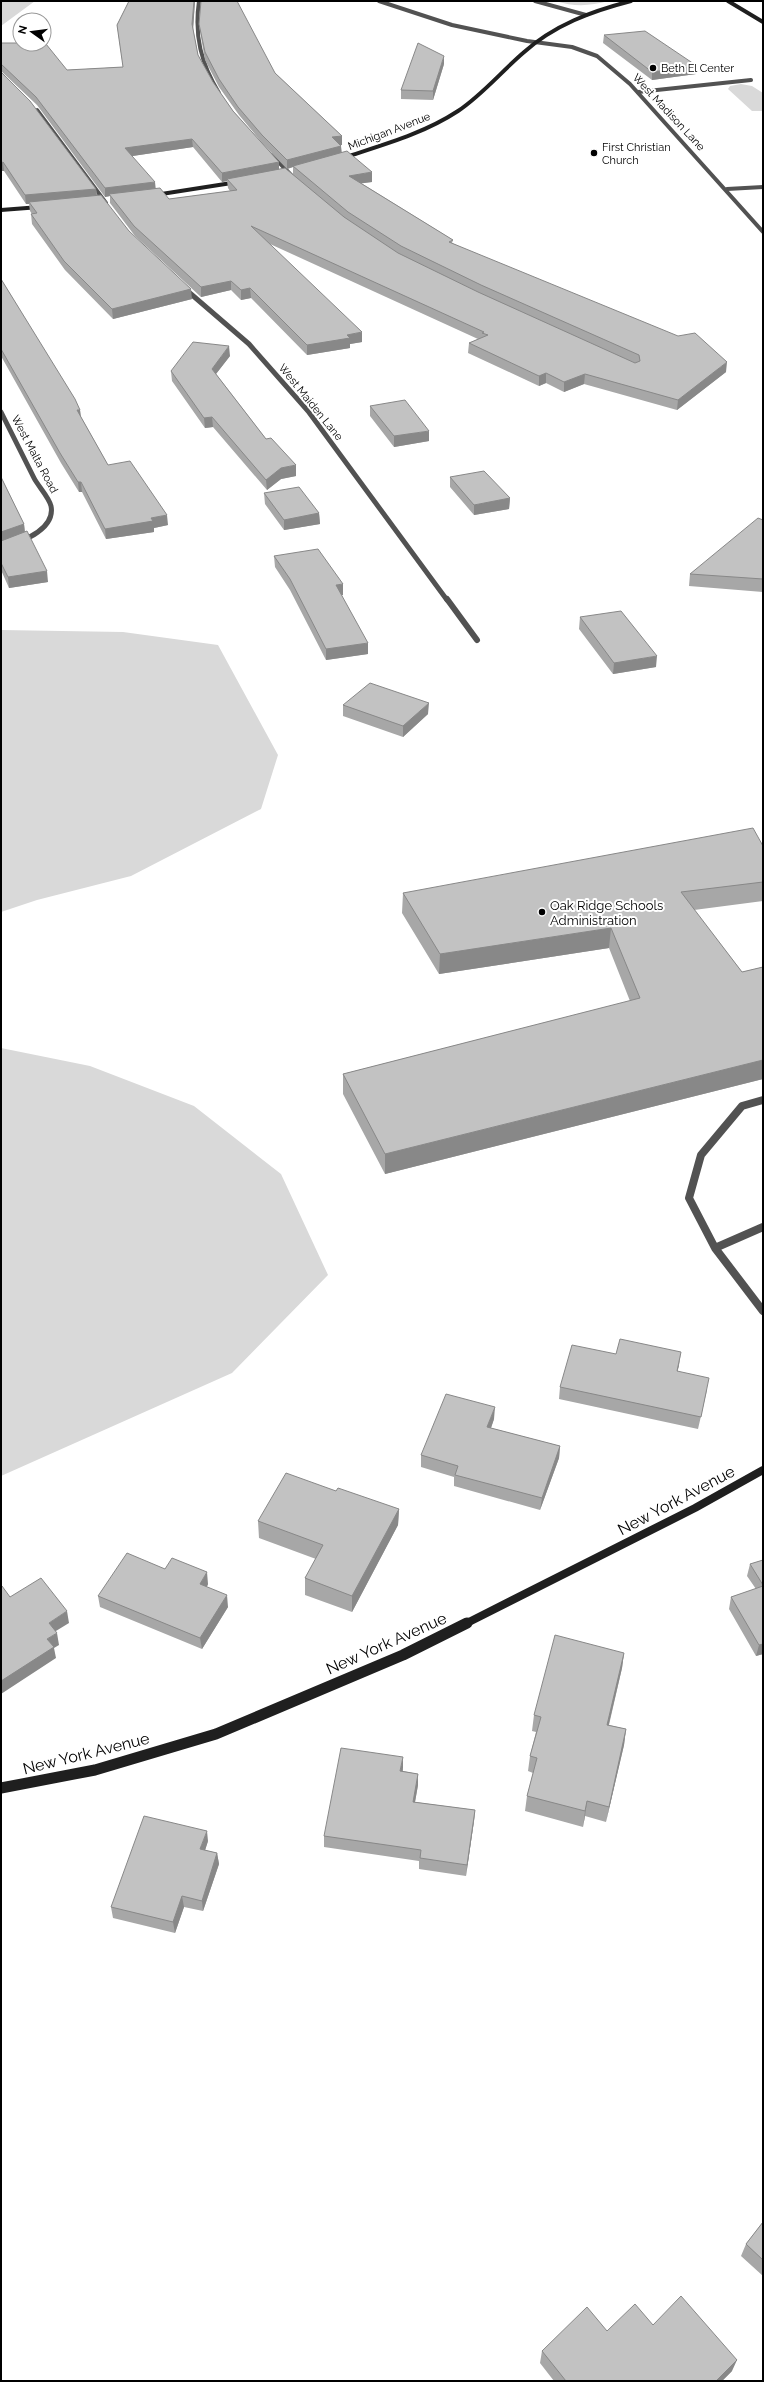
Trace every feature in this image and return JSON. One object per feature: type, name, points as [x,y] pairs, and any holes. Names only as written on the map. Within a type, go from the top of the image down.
[{"type":"street","points":[[199,1],[197,36],[201,60],[224,101]]},
{"type":"street","name":"West Madison Lane","points":[[378,1],[396,9],[486,34],[536,43],[552,43],[587,51],[613,66],[727,189],[763,232]]},
{"type":"street","points":[[535,1],[586,15]]},
{"type":"street","name":"Michigan Avenue","points":[[339,160],[395,141],[446,118],[484,91],[536,43],[561,26],[586,15],[631,1]]},
{"type":"street","points":[[728,1],[763,22]]},
{"type":"street","points":[[638,92],[751,80]]},
{"type":"street","points":[[34,106],[108,207]]},
{"type":"street","points":[[268,151],[296,179]]},
{"type":"street","points":[[283,175],[297,172]]},
{"type":"street","points":[[147,196],[241,182]]},
{"type":"street","points":[[727,189],[763,187]]},
{"type":"street","points":[[96,202],[111,200]]},
{"type":"street","points":[[1,210],[43,207]]},
{"type":"street","name":"West Maiden Lane","points":[[179,284],[249,344],[308,411],[477,640]]},
{"type":"street","name":"West Malta Road","points":[[1,412],[36,482],[52,510],[50,518],[36,534],[1,548]]},
{"type":"street","points":[[763,1100],[742,1106],[701,1155],[689,1198],[715,1248],[763,1311]]},
{"type":"street","points":[[715,1248],[763,1227]]},
{"type":"street","name":"New York Avenue","points":[[1,1788],[95,1770],[216,1734],[403,1655],[695,1508],[763,1470]]},
{"type":"shaded area","points":[[1,1],[35,1],[20,12],[12,12],[12,18],[1,26]]},
{"type":"shaded area","points":[[555,1],[609,1],[582,5]]},
{"type":"shaded area","points":[[741,84],[752,86],[763,93],[763,111],[752,111],[728,89],[730,86]]},
{"type":"shaded area","points":[[1,630],[123,632],[218,645],[278,755],[261,809],[131,876],[37,900],[1,912]]},
{"type":"shaded area","points":[[1,1048],[90,1066],[194,1106],[281,1174],[328,1275],[232,1373],[1,1476]]},
{"type":"building","points":[[129,1],[194,1],[192,24],[198,55],[213,82],[233,111],[279,162],[222,173],[192,139],[125,148],[155,182],[105,188],[36,97],[1,64],[1,43],[12,43],[12,52],[52,51],[67,70],[123,67],[117,25]]},
{"type":"building","points":[[201,1],[237,1],[275,73],[342,136],[332,137],[341,146],[287,160],[262,135],[238,107],[219,79],[205,52],[199,24]]},
{"type":"building","points":[[645,31],[697,66],[652,72],[604,35]]},
{"type":"building","points":[[418,43],[444,56],[433,91],[401,90]]},
{"type":"building","points":[[1,72],[30,101],[96,189],[25,195],[3,162],[1,163]]},
{"type":"building","points":[[347,151],[372,172],[349,176],[453,240],[449,242],[678,336],[695,333],[727,362],[678,400],[585,374],[564,382],[546,373],[539,376],[469,343],[488,335],[482,333],[484,332],[251,226],[362,332],[347,335],[350,338],[307,345],[250,288],[241,290],[231,281],[201,287],[134,226],[109,194],[160,188],[169,199],[237,190],[227,179],[285,168],[344,217],[398,253],[478,292],[635,363],[640,361],[639,355],[481,285],[401,246],[348,212],[293,166]]},
{"type":"building","points":[[101,195],[129,231],[191,289],[112,309],[64,261],[31,214],[37,213],[29,202]]},
{"type":"building","points":[[1,279],[75,399],[80,410],[77,410],[108,465],[130,461],[167,515],[151,518],[153,521],[105,529],[81,482],[78,482],[60,453],[1,349]]},
{"type":"building","points":[[193,342],[229,346],[212,369],[266,439],[271,438],[296,465],[281,468],[266,480],[212,417],[204,418],[171,371]]},
{"type":"building","points":[[405,400],[429,431],[394,436],[370,406]]},
{"type":"building","points":[[484,471],[510,498],[474,505],[450,477]]},
{"type":"building","points":[[1,477],[24,524],[1,532]]},
{"type":"building","points":[[299,487],[319,513],[284,520],[264,493]]},
{"type":"building","points":[[758,518],[763,520],[763,579],[690,574]]},
{"type":"building","points":[[27,531],[47,571],[8,577],[1,563],[1,541]]},
{"type":"building","points":[[318,549],[343,584],[336,585],[368,643],[326,649],[290,579],[274,556]]},
{"type":"building","points":[[621,611],[657,656],[614,663],[580,617]]},
{"type":"building","points":[[370,683],[429,703],[403,726],[343,705]]},
{"type":"building","points":[[753,828],[763,846],[763,882],[681,892],[742,972],[763,967],[763,1060],[385,1154],[343,1074],[640,998],[611,928],[440,954],[403,893]]},
{"type":"building","points":[[620,1339],[681,1352],[677,1371],[709,1378],[701,1417],[560,1387],[572,1345],[616,1354]]},
{"type":"building","points":[[446,1394],[495,1407],[487,1427],[560,1446],[542,1498],[455,1475],[458,1466],[421,1455]]},
{"type":"building","points":[[286,1473],[336,1491],[338,1488],[399,1509],[352,1596],[305,1578],[323,1545],[258,1521]]},
{"type":"building","points":[[127,1553],[165,1569],[172,1558],[207,1572],[200,1584],[227,1595],[200,1638],[98,1596]]},
{"type":"building","points":[[763,1560],[763,1585],[750,1564]]},
{"type":"building","points":[[41,1578],[67,1611],[49,1623],[57,1633],[47,1639],[54,1647],[1,1681],[1,1587],[2,1586],[10,1597]]},
{"type":"building","points":[[763,1586],[763,1644],[759,1645],[731,1597]]},
{"type":"building","points":[[555,1635],[624,1653],[607,1725],[626,1729],[609,1807],[587,1801],[585,1811],[527,1796],[537,1758],[530,1756],[541,1717],[534,1715]]},
{"type":"building","points":[[341,1748],[403,1757],[400,1771],[418,1774],[413,1802],[475,1810],[467,1865],[420,1858],[421,1850],[324,1836]]},
{"type":"building","points":[[144,1816],[207,1831],[200,1849],[217,1853],[202,1901],[182,1896],[173,1922],[111,1907]]},
{"type":"building","points":[[763,2222],[763,2260],[746,2244]]},
{"type":"building","points":[[681,2296],[737,2360],[716,2381],[566,2381],[542,2351],[587,2307],[607,2331],[635,2304],[653,2325]]},
{"type":"place","name":"Beth El Center","points":[[653,68]]},
{"type":"place","name":"First Christian Church","points":[[594,153]]},
{"type":"place","name":"Oak Ridge Schools Administration","points":[[542,912]]}]
